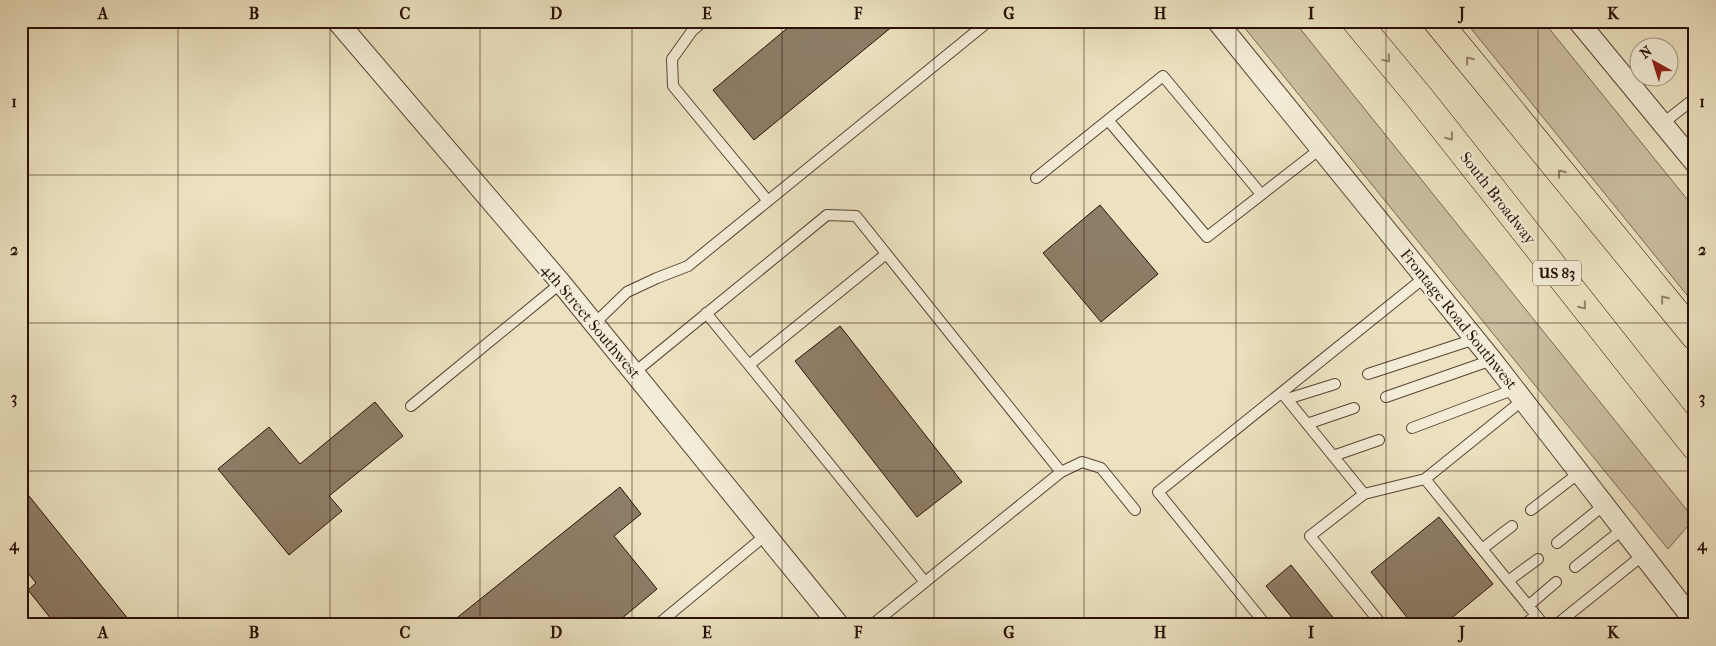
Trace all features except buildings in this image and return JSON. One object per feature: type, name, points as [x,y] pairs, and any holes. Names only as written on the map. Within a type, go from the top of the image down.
[{"type":"highway","name":"South Broadway","points":[[1356,21],[1420,98],[1695,446]]},
{"type":"highway","points":[[1437,21],[1695,336]]},
{"type":"street","name":"4th Street Southwest","points":[[337,21],[562,283],[839,625]]},
{"type":"street","name":"Frontage Road Southwest","points":[[1217,21],[1492,360],[1695,622]]},
{"type":"street","points":[[1578,21],[1695,163]]},
{"type":"lane","points":[[704,21],[692,31],[672,60],[673,86],[768,201]]},
{"type":"lane","points":[[595,323],[628,292],[688,266],[989,21]]},
{"type":"lane","points":[[1036,178],[1163,76],[1261,194]]},
{"type":"lane","points":[[1662,124],[1695,98]]},
{"type":"lane","points":[[1108,120],[1207,238],[1320,149]]},
{"type":"lane","points":[[635,372],[827,215],[856,216],[1061,472]]},
{"type":"lane","points":[[749,365],[886,254]]},
{"type":"lane","points":[[1266,625],[1158,492],[1284,396],[1425,278]]},
{"type":"lane","points":[[411,406],[562,283]]},
{"type":"lane","points":[[706,313],[925,582]]},
{"type":"lane","points":[[1368,374],[1475,339]]},
{"type":"lane","points":[[1386,397],[1492,360]]},
{"type":"lane","points":[[1284,396],[1335,384]]},
{"type":"lane","points":[[1412,428],[1519,395]]},
{"type":"lane","points":[[1382,625],[1310,536],[1364,494],[1425,479],[1519,395]]},
{"type":"lane","points":[[1284,396],[1364,494]]},
{"type":"lane","points":[[1307,424],[1354,408]]},
{"type":"lane","points":[[1333,456],[1379,440]]},
{"type":"lane","points":[[872,625],[1061,472],[1082,462],[1101,468],[1135,510]]},
{"type":"lane","points":[[1531,510],[1579,472]]},
{"type":"lane","points":[[1425,479],[1544,625]]},
{"type":"lane","points":[[1558,543],[1604,505]]},
{"type":"lane","points":[[1482,549],[1512,526]]},
{"type":"lane","points":[[1575,566],[1623,529]]},
{"type":"lane","points":[[657,625],[767,534]]},
{"type":"lane","points":[[1556,625],[1643,555]]},
{"type":"lane","points":[[1508,582],[1538,559]]},
{"type":"lane","points":[[1528,606],[1556,582]]},
{"type":"lane","points":[[1524,625],[1536,615]]},
{"type":"shaded area","points":[[1239,21],[1294,21],[1694,519],[1668,549]]},
{"type":"shaded area","points":[[1465,21],[1543,21],[1695,209],[1695,305]]}]
